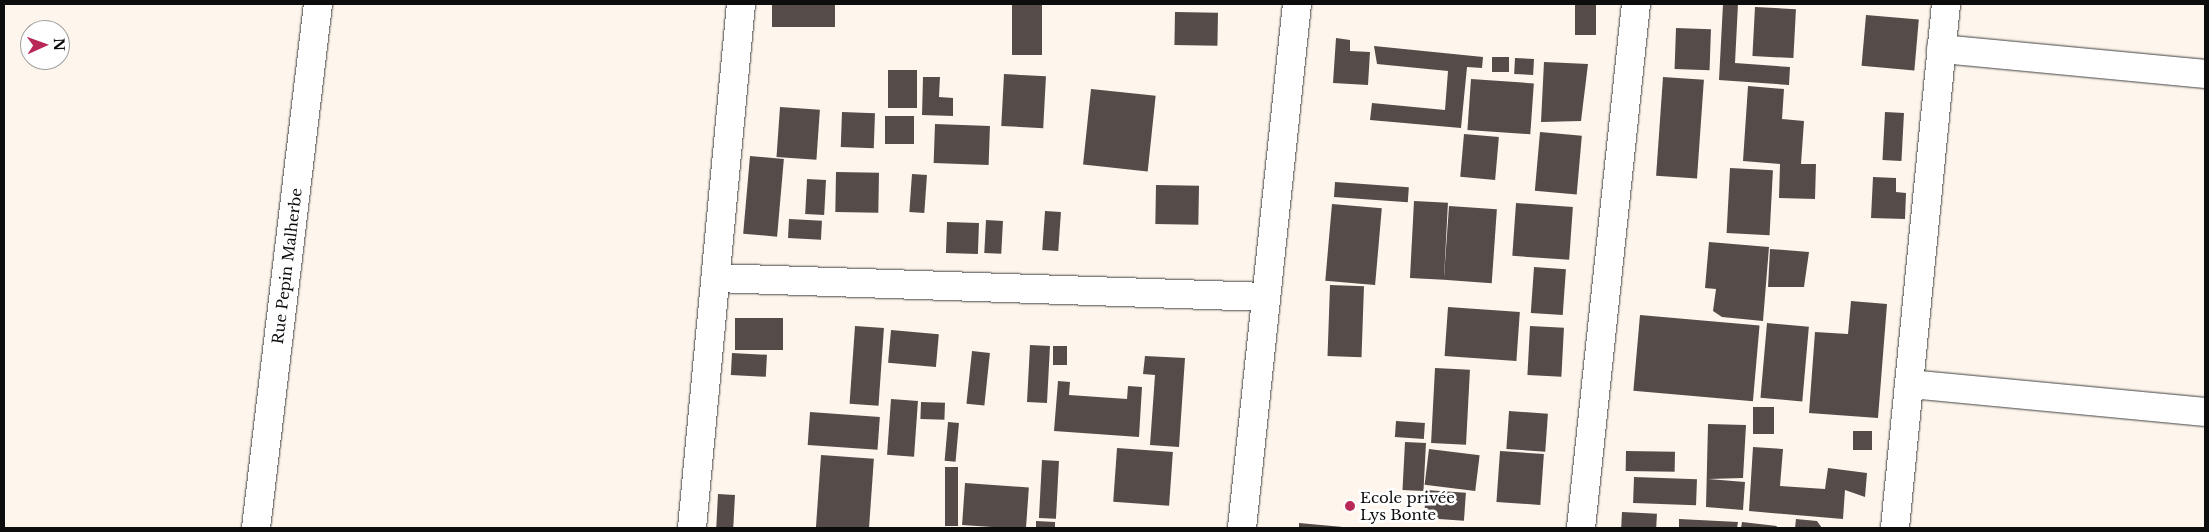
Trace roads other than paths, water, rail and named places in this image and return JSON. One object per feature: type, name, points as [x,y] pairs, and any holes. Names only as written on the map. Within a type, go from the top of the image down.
[{"type":"street","name":"Rue Pepin Malherbe","points":[[256,528],[318,4]]},
{"type":"street","points":[[692,528],[741,4]]},
{"type":"street","points":[[1242,528],[1297,4]]},
{"type":"street","points":[[1581,528],[1636,4]]},
{"type":"street","points":[[1895,528],[1946,4]]},
{"type":"street","points":[[1941,49],[2205,74]]},
{"type":"street","points":[[716,278],[1265,297]]},
{"type":"street","points":[[1909,384],[2205,412]]},
{"type":"place","name":"Ecole privée Lys Bonte","points":[[1350,506]]}]
